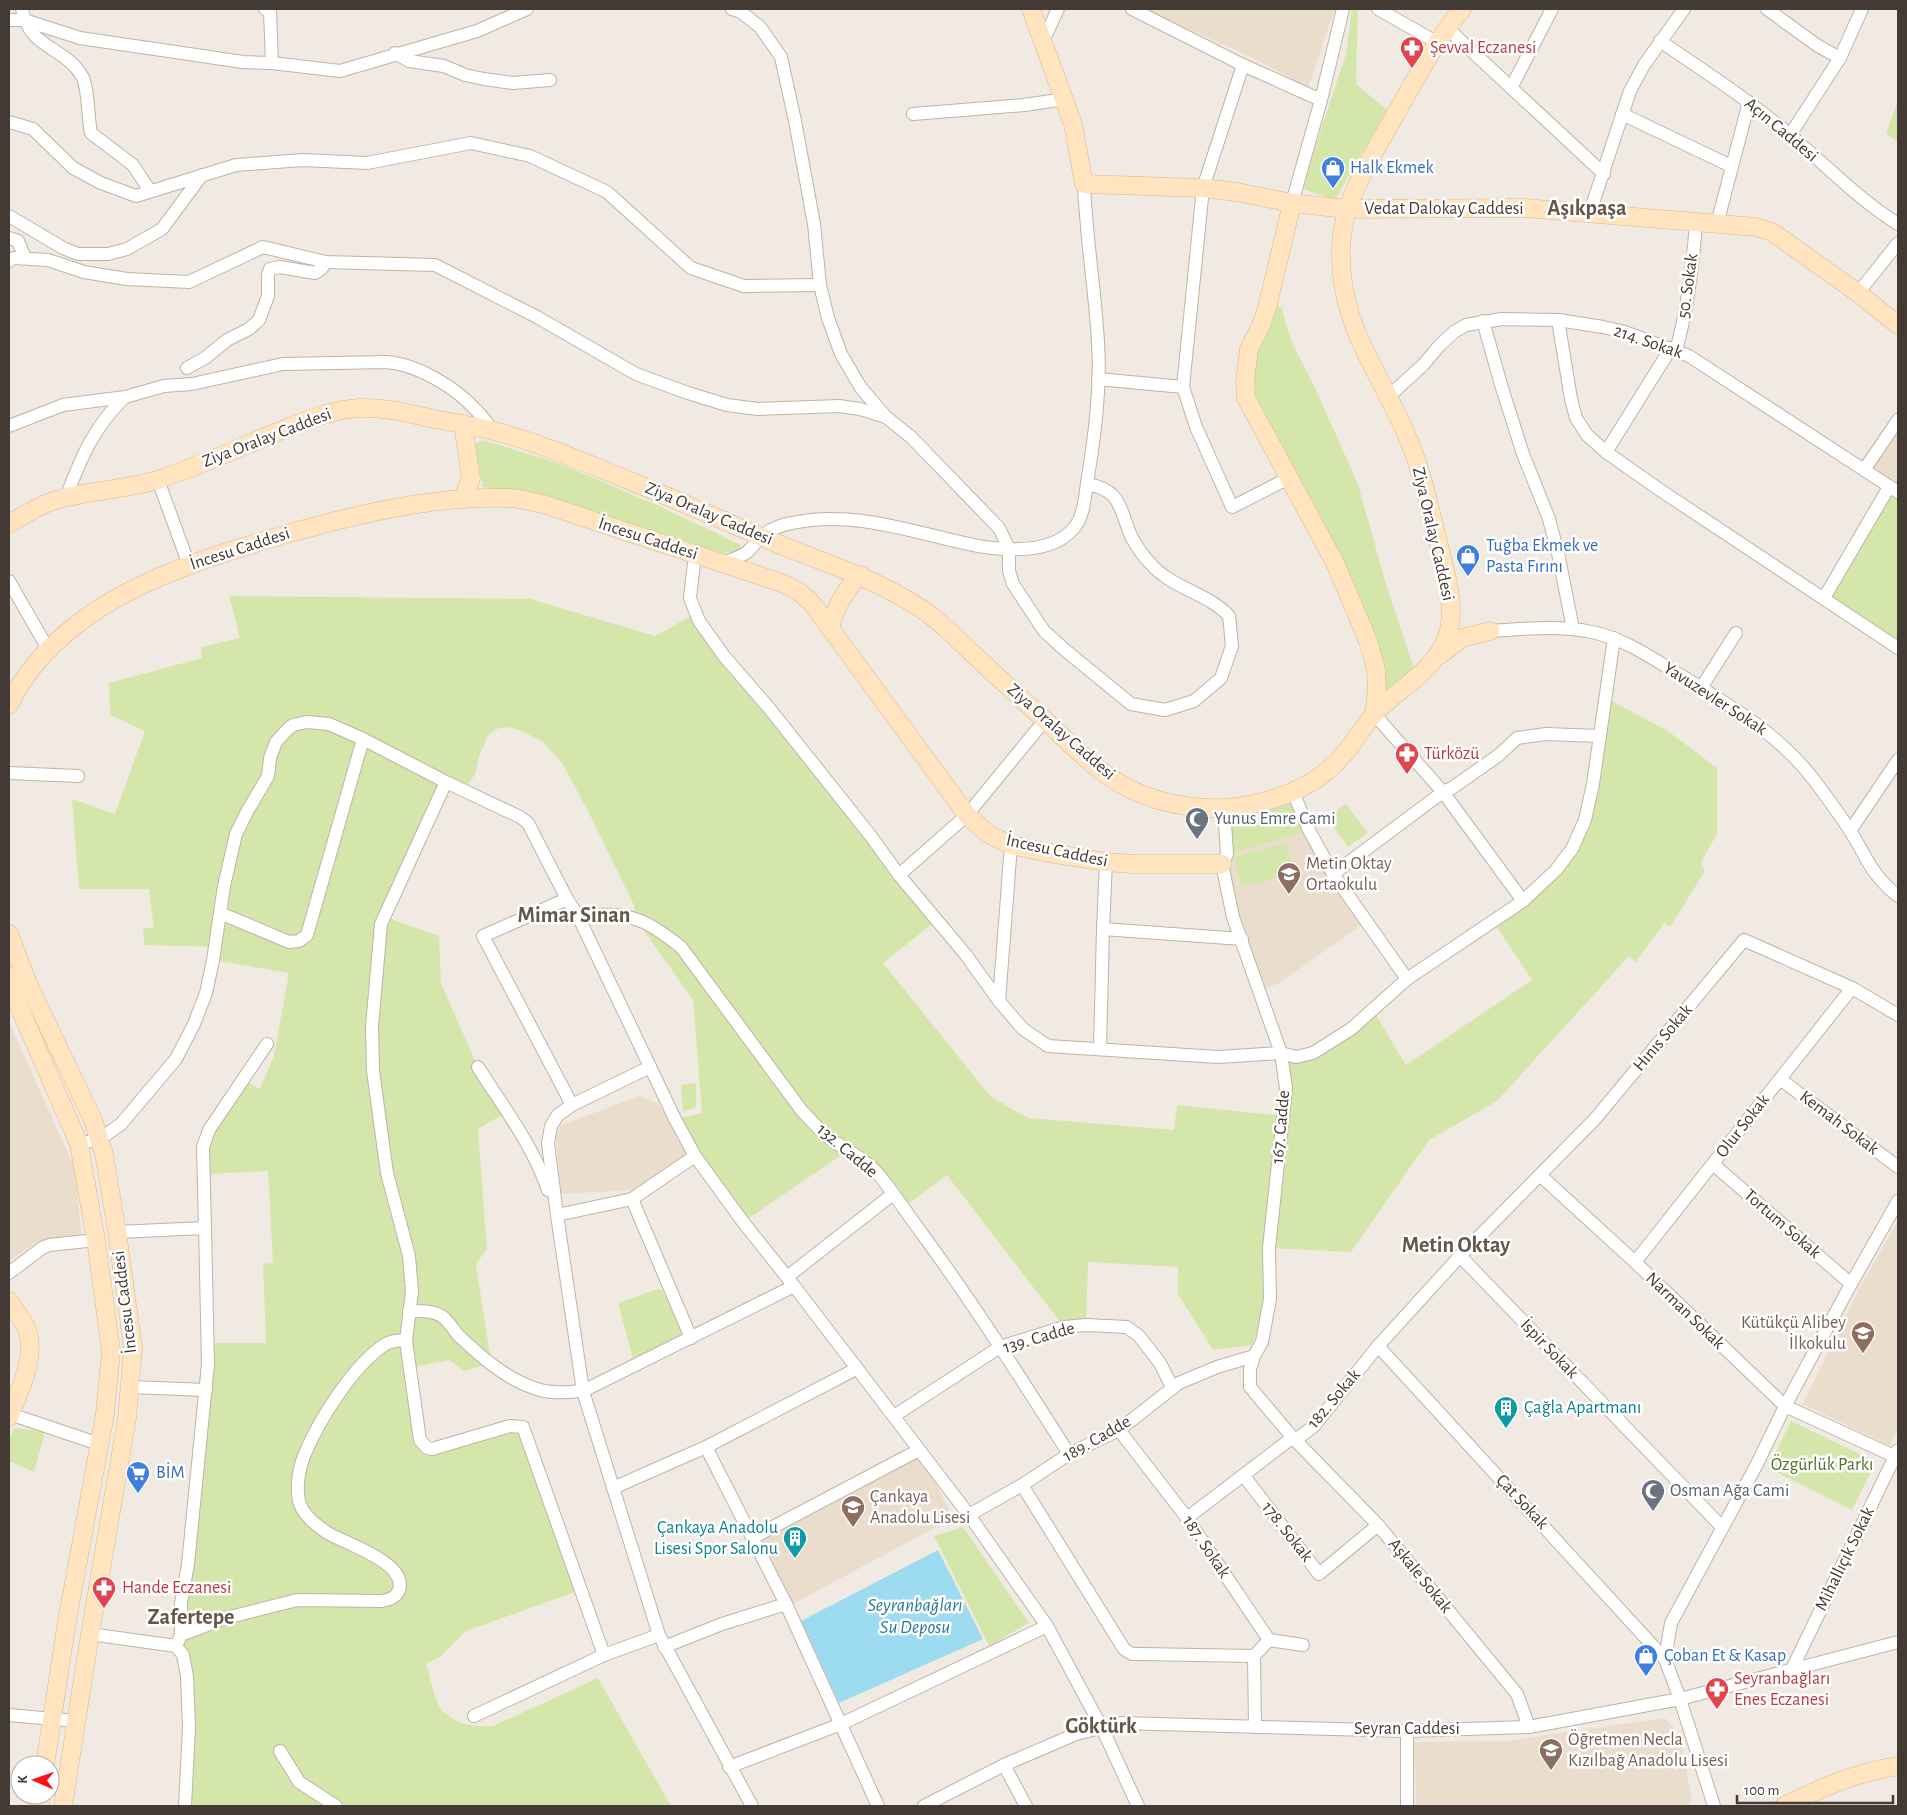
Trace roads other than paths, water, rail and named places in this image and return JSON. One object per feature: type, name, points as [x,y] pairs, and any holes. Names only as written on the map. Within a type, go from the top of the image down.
[{"type":"main road","points":[[1031,9],[1065,99],[1078,146],[1084,184]]},
{"type":"main road","name":"Ziya Oralay Caddesi","points":[[9,524],[28,512],[66,497],[119,489],[158,480],[334,411],[357,408],[384,409],[464,424],[493,431],[572,457],[760,537],[861,575],[916,605],[948,628],[1045,720],[1094,764],[1124,787],[1176,804],[1224,808],[1262,802],[1293,792],[1314,782],[1329,770],[1342,757],[1374,714],[1417,678],[1437,657],[1451,624],[1449,588],[1425,488],[1410,442],[1368,360],[1346,305],[1342,237],[1347,210],[1380,142],[1442,35],[1462,9]]},
{"type":"main road","name":"Vedat Dalokay Caddesi","points":[[1084,184],[1203,188],[1347,210],[1525,208],[1756,227],[1772,232],[1858,293],[1898,326]]},
{"type":"main road","points":[[1292,203],[1268,304],[1250,349],[1245,382],[1246,398],[1336,566],[1368,641],[1376,669],[1377,689],[1374,714]]},
{"type":"main road","points":[[463,499],[471,478],[464,424]]},
{"type":"main road","name":"İncesu Caddesi","points":[[9,705],[17,688],[32,667],[48,649],[77,624],[141,586],[189,565],[237,548],[353,516],[463,499],[511,498],[543,504],[782,583],[798,591],[811,602],[968,814],[988,834],[1011,845],[1106,862],[1167,865],[1222,864]]},
{"type":"main road","points":[[830,627],[845,592],[861,575]]},
{"type":"main road","points":[[1450,605],[1468,624],[1490,631]]},
{"type":"main road","points":[[1437,657],[1462,638],[1490,631]]},
{"type":"main road","name":"İncesu Caddesi","points":[[9,934],[14,993],[79,1144],[96,1240],[110,1351],[109,1383],[47,1755]]},
{"type":"main road","name":"İncesu Caddesi","points":[[12,976],[93,1120],[100,1139],[117,1232],[133,1348],[128,1418],[90,1634],[63,1806]]},
{"type":"main road","points":[[9,1301],[26,1328],[29,1350],[25,1378],[10,1416]]},
{"type":"main road","points":[[1784,1806],[1836,1782],[1879,1768],[1898,1766]]},
{"type":"street","points":[[264,9],[270,12],[272,64]]},
{"type":"street","points":[[9,20],[23,14],[80,38],[243,62],[340,71],[396,53],[477,31],[527,9]]},
{"type":"street","points":[[732,9],[741,12],[760,27],[780,58],[795,120],[814,224],[820,285],[828,318],[841,354],[861,388],[886,417],[911,437],[999,528],[1009,549],[1009,571],[1013,584],[1044,631],[1064,650],[1131,704],[1165,710],[1194,701],[1221,678],[1232,646],[1230,616],[1218,606],[1167,577],[1151,565],[1132,538],[1120,505],[1112,495],[1101,486],[1086,484]]},
{"type":"street","points":[[1043,41],[1058,9]]},
{"type":"street","points":[[1132,9],[1243,65],[1321,100]]},
{"type":"street","points":[[1292,203],[1321,100],[1343,9]]},
{"type":"street","points":[[1378,9],[1442,35],[1511,88],[1604,174]]},
{"type":"street","points":[[1511,88],[1552,9]]},
{"type":"street","points":[[1590,212],[1630,91],[1644,65],[1684,9]]},
{"type":"street","points":[[1767,9],[1818,46],[1840,58]]},
{"type":"street","points":[[1790,135],[1840,58],[1862,9]]},
{"type":"street","points":[[23,14],[38,41],[62,55],[74,65],[84,78],[91,133],[132,165],[150,191]]},
{"type":"street","name":"Açın Caddesi","points":[[1660,41],[1749,102],[1790,135],[1845,185],[1898,224]]},
{"type":"street","points":[[396,53],[409,61],[437,64],[484,79],[512,83],[550,80]]},
{"type":"street","points":[[1243,65],[1203,188],[1183,387],[1196,427],[1232,507],[1289,478]]},
{"type":"street","points":[[913,114],[1024,105],[1065,99]]},
{"type":"street","points":[[1718,224],[1731,166],[1749,102]]},
{"type":"street","points":[[1622,114],[1731,166]]},
{"type":"street","points":[[9,122],[33,129],[73,168],[101,183],[136,196],[236,164],[303,160],[367,163],[471,143],[530,156],[607,192],[691,268],[744,286],[820,285]]},
{"type":"street","points":[[9,216],[78,254],[108,254],[127,249],[162,229],[202,175]]},
{"type":"street","points":[[722,563],[737,558],[748,551],[760,537],[774,528],[815,518],[836,518],[936,535],[978,546],[1009,549],[1034,548],[1052,543],[1065,536],[1075,526],[1081,515],[1093,440],[1098,379],[1098,343],[1086,224],[1084,184]]},
{"type":"street","name":"50. Sokak","points":[[1606,452],[1673,349],[1682,328],[1692,269],[1696,222]]},
{"type":"street","points":[[9,238],[18,241],[25,258]]},
{"type":"street","points":[[1858,293],[1898,243]]},
{"type":"street","points":[[9,261],[13,258],[48,260],[84,272],[128,279],[189,282],[263,247],[326,262],[435,265],[537,317],[636,374],[688,393],[727,405],[758,409],[839,406],[860,409],[886,417]]},
{"type":"street","points":[[186,368],[205,358],[227,340],[249,329],[259,320],[268,296],[268,275],[270,269],[280,267],[315,273],[326,262]]},
{"type":"street","name":"214. Sokak","points":[[1388,397],[1423,365],[1454,332],[1466,325],[1502,319],[1558,320],[1595,325],[1625,332],[1688,356],[1894,489]]},
{"type":"street","points":[[1558,320],[1571,399],[1576,418],[1588,435],[1606,452],[1898,648]]},
{"type":"street","points":[[1483,321],[1523,454],[1549,519],[1558,553],[1573,629]]},
{"type":"street","points":[[9,426],[63,406],[125,397],[164,386],[192,384],[282,364],[397,363],[415,368],[444,383],[476,408],[493,431]]},
{"type":"street","points":[[1098,379],[1183,387]]},
{"type":"street","points":[[66,497],[83,455],[104,418],[125,397]]},
{"type":"street","points":[[1864,470],[1898,420]]},
{"type":"street","points":[[158,480],[189,565]]},
{"type":"street","points":[[1824,598],[1894,489]]},
{"type":"street","points":[[695,554],[690,598],[699,621],[724,656],[774,714],[870,835],[899,875],[966,955],[999,1001],[1023,1029],[1048,1046],[1218,1057],[1282,1053],[1296,1057],[1312,1053],[1328,1045],[1351,1029],[1407,979],[1522,902],[1556,870],[1572,849],[1585,820],[1593,784],[1614,638]]},
{"type":"street","points":[[9,582],[48,649]]},
{"type":"street","name":"Yavuzevler Sokak","points":[[1490,631],[1552,628],[1573,629],[1614,638],[1637,648],[1739,711],[1787,750],[1808,772],[1850,831],[1874,873],[1898,896]]},
{"type":"street","points":[[1701,688],[1736,633]]},
{"type":"street","points":[[1374,714],[1443,792],[1522,902]]},
{"type":"street","points":[[899,875],[968,814],[1045,720]]},
{"type":"street","points":[[79,1144],[100,1139],[121,1124],[176,1059],[194,1024],[206,993],[227,868],[236,834],[268,776],[270,758],[276,742],[288,729],[307,722],[329,724],[512,813],[528,823],[567,899],[578,916],[674,1119],[695,1156],[747,1228],[894,1416],[968,1515],[1047,1626],[1102,1728],[1138,1806]]},
{"type":"street","points":[[1333,874],[1443,792],[1452,788],[1499,755],[1517,738],[1556,734],[1600,736]]},
{"type":"street","points":[[220,913],[289,942],[299,941],[307,935],[363,739]]},
{"type":"street","points":[[1850,831],[1898,760]]},
{"type":"street","points":[[9,773],[78,776]]},
{"type":"street","points":[[446,782],[381,924],[372,1026],[373,1071],[387,1173],[408,1256],[412,1291],[406,1341],[420,1440],[427,1448],[432,1449],[510,1426],[519,1426],[526,1431],[604,1655]]},
{"type":"street","points":[[1293,792],[1309,830],[1333,874],[1407,979]]},
{"type":"street","name":"167. Cadde","points":[[1224,808],[1227,854],[1222,864],[1233,917],[1282,1053],[1286,1088],[1269,1248],[1270,1299],[1262,1342],[1254,1356],[1250,1369],[1250,1387],[1293,1438]]},
{"type":"street","points":[[999,1001],[1011,845]]},
{"type":"street","points":[[1100,1048],[1106,862]]},
{"type":"street","points":[[567,899],[483,936],[572,1105]]},
{"type":"street","name":"132. Cadde","points":[[578,916],[607,914],[642,920],[681,947],[802,1111],[832,1140],[862,1158],[877,1173],[942,1260],[1069,1454]]},
{"type":"street","points":[[1103,929],[1242,939]]},
{"type":"street","name":"Hınıs Sokak","points":[[1460,1256],[1595,1119],[1744,940],[1852,988],[1898,1015]]},
{"type":"street","name":"Olur Sokak","points":[[1635,1262],[1852,988]]},
{"type":"street","points":[[184,1806],[190,1727],[187,1676],[178,1640],[181,1603],[188,1564],[208,1364],[203,1147],[209,1130],[267,1044]]},
{"type":"street","points":[[478,1067],[517,1126],[542,1173],[557,1215]]},
{"type":"street","points":[[650,1067],[572,1105],[558,1115],[551,1126],[548,1143],[557,1215],[583,1391],[658,1635],[752,1806]]},
{"type":"street","name":"Kemah Sokak","points":[[1780,1079],[1898,1167]]},
{"type":"street","points":[[557,1215],[632,1199],[695,1156]]},
{"type":"street","name":"Tortum Sokak","points":[[1713,1164],[1851,1284]]},
{"type":"street","name":"Narman Sokak","points":[[1540,1175],[1635,1262],[1785,1406],[1895,1461]]},
{"type":"street","points":[[409,1311],[425,1311],[443,1318],[480,1355],[504,1373],[522,1383],[551,1392],[583,1391],[691,1338],[790,1281],[893,1194]]},
{"type":"street","points":[[632,1199],[691,1338]]},
{"type":"street","points":[[1714,1806],[1680,1699],[1665,1659],[1671,1623],[1785,1406],[1898,1201]]},
{"type":"street","points":[[117,1232],[205,1228]]},
{"type":"street","points":[[9,1273],[42,1248],[49,1245],[96,1240]]},
{"type":"street","name":"182. Sokak","points":[[1187,1518],[1293,1438],[1301,1436],[1314,1426],[1378,1346],[1460,1256]]},
{"type":"street","name":"İspir Sokak","points":[[1460,1256],[1722,1527]]},
{"type":"street","name":"139. Cadde","points":[[894,1416],[1000,1346],[1064,1327],[1093,1325],[1126,1327],[1138,1336],[1160,1363],[1172,1388]]},
{"type":"street","points":[[90,1634],[178,1640],[226,1618],[297,1600],[381,1601],[390,1600],[395,1596],[400,1582],[393,1569],[366,1551],[327,1533],[312,1521],[303,1511],[299,1501],[298,1486],[304,1457],[313,1436],[347,1383],[360,1367],[385,1345],[394,1341],[406,1341]]},
{"type":"street","name":"Çat Sokak","points":[[1378,1346],[1665,1659]]},
{"type":"street","name":"189. Cadde","points":[[968,1515],[1022,1485],[1069,1454],[1119,1430],[1172,1388],[1217,1367],[1254,1356]]},
{"type":"street","points":[[613,1488],[706,1447],[856,1368]]},
{"type":"street","points":[[131,1387],[206,1390]]},
{"type":"street","points":[[10,1416],[99,1444]]},
{"type":"street","name":"187. Sokak","points":[[1119,1430],[1187,1518],[1269,1640]]},
{"type":"street","name":"Aşkale Sokak","points":[[1293,1438],[1378,1525],[1517,1694],[1529,1727]]},
{"type":"street","points":[[706,1447],[786,1604],[878,1806]]},
{"type":"street","points":[[752,1538],[919,1450]]},
{"type":"street","name":"Mihallıçık Sokak","points":[[1792,1669],[1895,1461]]},
{"type":"street","name":"178. Sokak","points":[[1244,1476],[1319,1574],[1378,1525]]},
{"type":"street","points":[[1022,1485],[1124,1649],[1132,1654],[1254,1656]]},
{"type":"street","points":[[664,1647],[722,1624],[786,1604]]},
{"type":"street","points":[[730,1767],[841,1724],[1047,1626]]},
{"type":"street","points":[[474,1716],[604,1655],[658,1635]]},
{"type":"street","points":[[1255,1727],[1254,1656],[1269,1640],[1303,1645]]},
{"type":"street","name":"Seyran Caddesi","points":[[924,1806],[1004,1765],[1076,1734],[1121,1723],[1407,1731],[1529,1727],[1680,1699],[1898,1642]]},
{"type":"street","points":[[9,1716],[76,1722]]},
{"type":"street","points":[[1407,1731],[1407,1806]]},
{"type":"street","points":[[280,1751],[299,1782],[336,1806]]},
{"type":"street","points":[[1004,1765],[1026,1806]]},
{"type":"water","name":"Seyranbağları Su Deposu","points":[[938,1550],[983,1639],[839,1703],[801,1621]]},
{"type":"place","name":"Şevval Eczanesi","points":[[1412,69]]},
{"type":"place","name":"Halk Ekmek","points":[[1333,189]]},
{"type":"place","name":"Tuğba Ekmek ve Pasta Fırını","points":[[1468,577]]},
{"type":"place","name":"Türközü","points":[[1407,775]]},
{"type":"place","name":"Yunus Emre Cami","points":[[1197,840]]},
{"type":"place","name":"Metin Oktay Ortaokulu","points":[[1289,895]]},
{"type":"place","name":"Kütükçü Alibey İlkokulu","points":[[1863,1354]]},
{"type":"place","name":"Çağla Apartmanı","points":[[1506,1429]]},
{"type":"place","name":"BİM","points":[[138,1494]]},
{"type":"place","name":"Osman Ağa Cami","points":[[1653,1512]]},
{"type":"place","name":"Çankaya Anadolu Lisesi","points":[[853,1528]]},
{"type":"place","name":"Çankaya Anadolu Lisesi Spor Salonu","points":[[795,1559]]},
{"type":"place","name":"Hande Eczanesi","points":[[104,1609]]},
{"type":"place","name":"Çoban Et & Kasap","points":[[1646,1677]]},
{"type":"place","name":"Seyranbağları Enes Eczanesi","points":[[1717,1710]]},
{"type":"place","name":"Öğretmen Necla Kızılbağ Anadolu Lisesi","points":[[1551,1771]]},
{"type":"district","name":"Aşıkpaşa","points":[[1587,208]]},
{"type":"district","name":"Mimar Sinan","points":[[574,915]]},
{"type":"district","name":"Metin Oktay","points":[[1456,1245]]},
{"type":"district","name":"Zafertepe","points":[[191,1617]]},
{"type":"district","name":"Göktürk","points":[[1101,1726]]},
{"type":"park label","name":"Özgürlük Parkı","points":[[1822,1465]]}]
